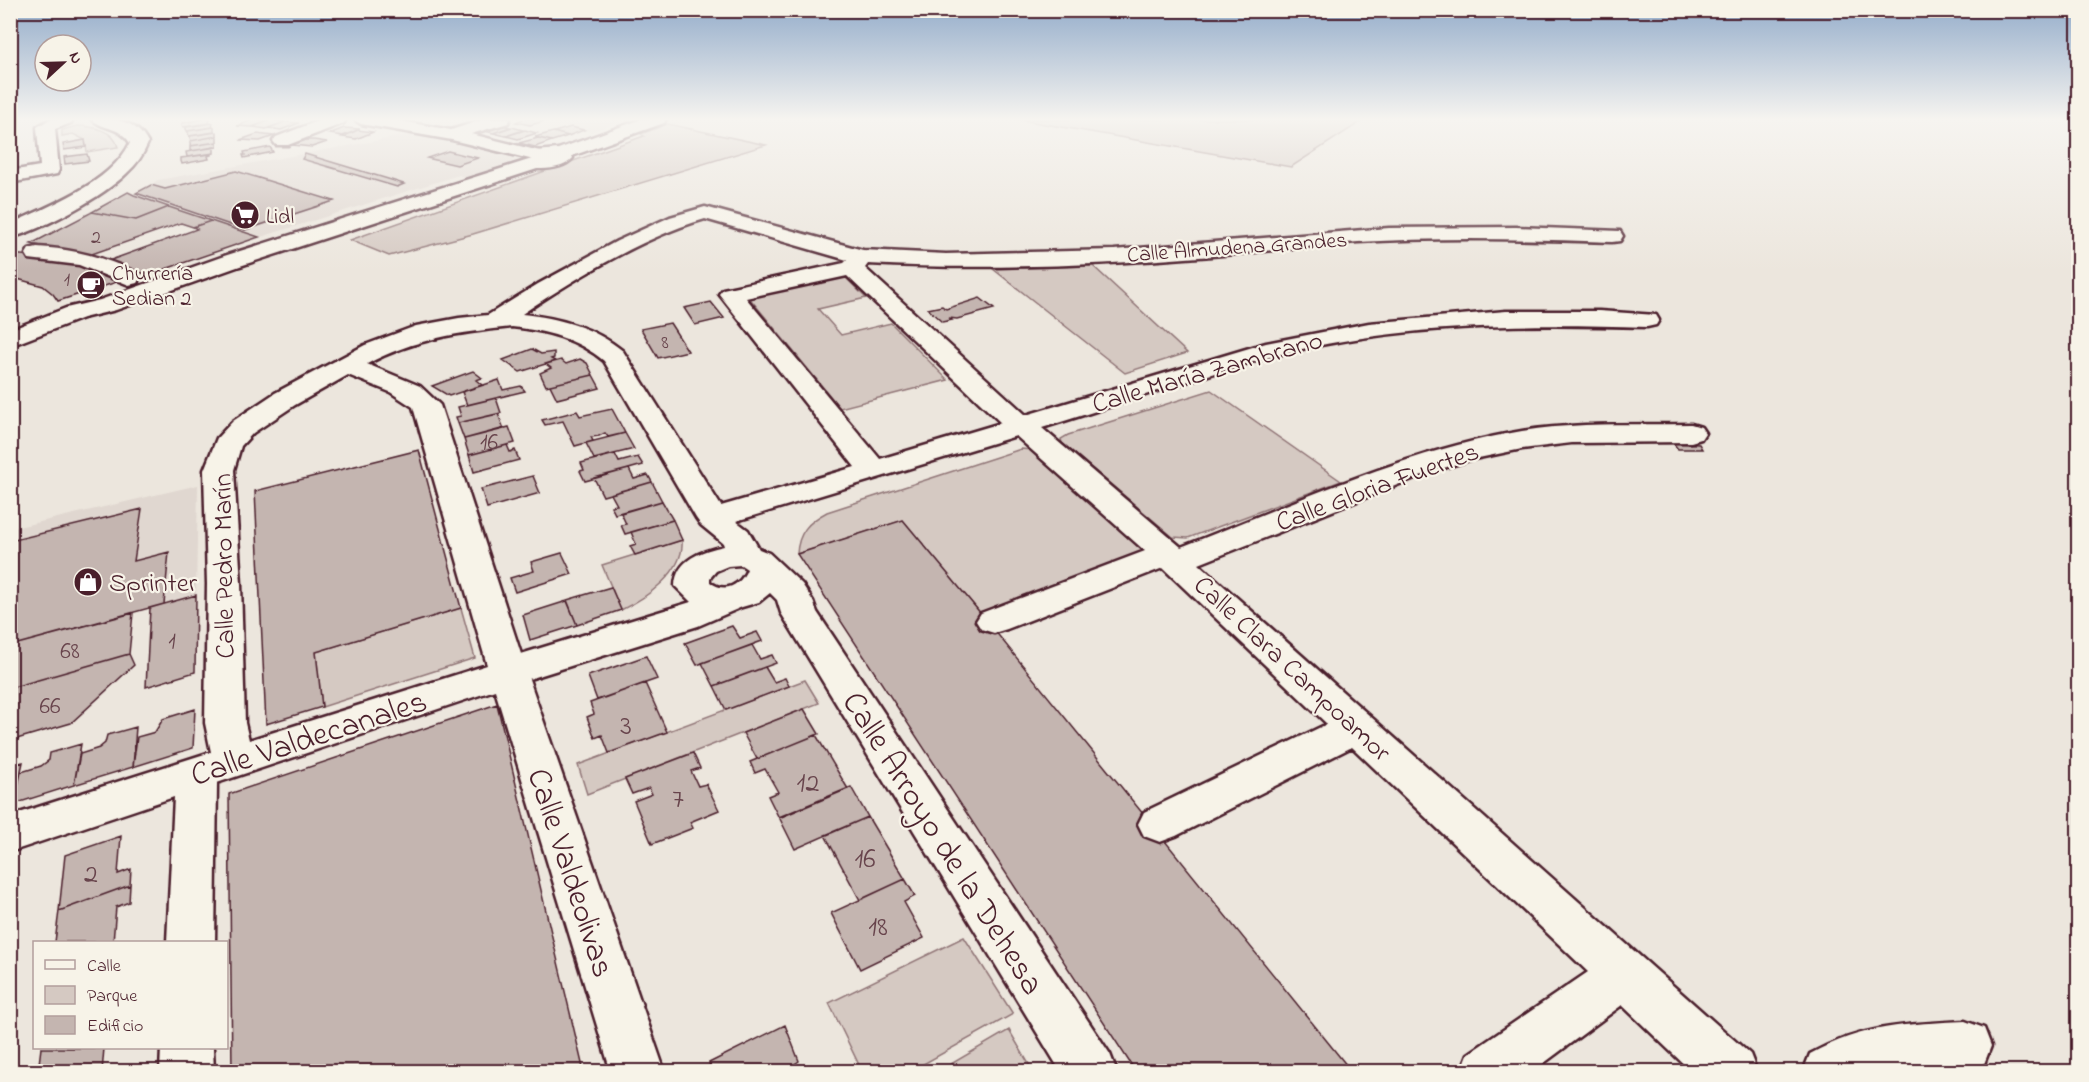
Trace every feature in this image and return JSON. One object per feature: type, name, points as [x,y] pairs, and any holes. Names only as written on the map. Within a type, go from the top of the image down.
[{"type":"street","points":[[10,177],[50,169]]},
{"type":"street","points":[[10,232],[83,196],[118,169]]},
{"type":"street","points":[[10,339],[75,313],[108,305],[506,169]]},
{"type":"street","name":"Calle Almudena Grandes","points":[[495,321],[531,296],[631,243],[689,217],[705,213],[857,262],[1157,254],[1358,236],[1522,232],[1612,236]]},
{"type":"street","points":[[37,254],[82,258],[101,263],[129,278]]},
{"type":"street","points":[[857,262],[731,294],[874,471]]},
{"type":"street","name":"Calle Clara Campoamor","points":[[857,262],[1020,425],[1172,557],[1731,1071]]},
{"type":"street","points":[[10,359],[51,333],[108,305]]},
{"type":"street","name":"Calle María Zambrano","points":[[739,562],[754,516],[779,500],[1275,348],[1357,331],[1478,318],[1647,320]]},
{"type":"street","name":"Calle Pedro Marín","points":[[190,941],[214,766],[225,723],[224,584],[219,470],[223,452],[234,435],[254,419],[345,365],[374,350],[416,334],[459,325],[495,321],[525,321],[567,329],[597,342],[614,356],[739,562]]},
{"type":"street","name":"Calle Valdeolivas","points":[[345,365],[396,385],[422,399],[426,405],[508,672],[638,1071]]},
{"type":"street","name":"Calle Gloria Fuertes","points":[[994,621],[1414,468],[1477,449],[1571,434],[1691,433]]},
{"type":"street","points":[[702,572],[739,562]]},
{"type":"street","name":"Calle Arroyo de la Dehesa","points":[[702,572],[696,591],[706,597],[739,562],[780,604],[799,613],[1091,1071]]},
{"type":"street","name":"Calle Valdecanales","points":[[10,834],[606,640],[645,631],[704,612],[739,562]]},
{"type":"street","name":"Calle Valdecanales","points":[[606,640],[702,572]]},
{"type":"street","points":[[1160,824],[1356,727]]},
{"type":"street","points":[[1487,1071],[1624,975]]},
{"type":"street","points":[[1829,1071],[1855,1058],[1885,1052],[1965,1046]]},
{"type":"street","points":[[187,1071],[188,1049]]},
{"type":"shaded area","points":[[216,169],[490,169],[466,178],[459,175],[261,237],[134,195],[158,180]]},
{"type":"shaded area","name":"Sprinter","points":[[198,485],[196,595],[11,646],[10,529]]},
{"type":"green space","points":[[549,169],[685,169],[473,234],[389,256],[350,240]]},
{"type":"green space","points":[[1093,266],[1187,353],[1125,373],[993,269]]},
{"type":"green space","points":[[843,275],[866,298],[818,309],[841,335],[891,323],[948,380],[840,408],[747,295]]},
{"type":"green space","points":[[1211,390],[1341,481],[1188,538],[1173,537],[1062,443],[1061,439],[1068,435]]},
{"type":"green space","points":[[1021,449],[1033,450],[1143,546],[1145,555],[982,615],[903,520],[797,554],[799,540],[805,529],[827,512]]},
{"type":"green space","points":[[682,540],[681,552],[671,573],[652,591],[621,610],[602,565]]},
{"type":"green space","points":[[461,608],[475,658],[322,707],[316,652]]},
{"type":"green space","points":[[805,680],[819,703],[587,794],[578,765]]},
{"type":"green space","points":[[964,937],[1013,1014],[911,1071],[862,1071],[829,1003]]},
{"type":"green space","points":[[1009,1030],[1033,1071],[939,1071]]},
{"type":"building","points":[[338,169],[356,169],[404,184],[397,187]]},
{"type":"building","name":"Lidl","points":[[236,171],[334,201],[245,230],[136,193],[151,185],[165,189]]},
{"type":"building","points":[[128,192],[169,207],[136,220],[92,212]]},
{"type":"building","points":[[169,207],[211,221],[193,227],[181,223],[89,255],[31,244],[92,212],[136,220]]},
{"type":"building","points":[[211,221],[259,237],[148,275],[108,261],[197,229],[193,227]]},
{"type":"building","points":[[10,254],[75,260],[111,275],[117,282],[58,301],[43,286],[10,277]]},
{"type":"building","points":[[980,298],[994,309],[957,319],[949,318],[952,320],[942,322],[928,309],[942,306],[946,309]]},
{"type":"building","points":[[711,302],[724,318],[695,325],[684,308]]},
{"type":"building","points":[[670,323],[688,351],[658,358],[641,329]]},
{"type":"building","points":[[532,349],[541,354],[554,352],[554,358],[551,359],[555,361],[520,372],[503,360]]},
{"type":"building","points":[[580,359],[587,363],[593,375],[546,386],[540,373],[551,368],[546,364],[561,360],[566,364]]},
{"type":"building","points":[[473,371],[482,378],[476,380],[482,385],[449,396],[432,386]]},
{"type":"building","points":[[593,375],[600,388],[557,399],[550,385]]},
{"type":"building","points":[[499,380],[503,390],[521,386],[525,391],[467,405],[462,392]]},
{"type":"building","points":[[496,398],[501,413],[458,423],[456,417],[461,416],[458,407]]},
{"type":"building","points":[[612,409],[625,433],[608,437],[605,433],[591,437],[593,441],[575,446],[563,421],[545,425],[542,420],[577,411],[580,416]]},
{"type":"building","points":[[498,414],[504,429],[464,439],[458,423]]},
{"type":"building","points":[[509,427],[515,443],[469,455],[464,439]]},
{"type":"building","points":[[625,433],[634,449],[594,459],[586,443]]},
{"type":"building","points":[[1673,443],[1699,444],[1702,449],[1678,449]]},
{"type":"building","points":[[507,445],[510,452],[515,450],[519,460],[474,472],[469,455]]},
{"type":"building","points":[[419,450],[461,608],[316,652],[322,707],[266,724],[255,491]]},
{"type":"building","points":[[615,454],[619,462],[638,457],[643,465],[585,481],[580,471],[584,470],[581,463]]},
{"type":"building","points":[[629,469],[634,479],[648,475],[652,482],[603,496],[594,478]]},
{"type":"building","points":[[533,476],[540,493],[487,508],[481,489]]},
{"type":"building","points":[[652,482],[662,501],[615,514],[611,506],[617,505],[611,494]]},
{"type":"building","points":[[662,501],[673,520],[625,534],[621,525],[626,524],[621,513]]},
{"type":"building","name":"Sprinter","points":[[142,509],[134,561],[169,552],[164,604],[10,646],[10,541]]},
{"type":"building","points":[[673,520],[682,540],[635,555],[630,546],[636,544],[631,532]]},
{"type":"building","points":[[903,520],[1352,1072],[1136,1072],[797,554]]},
{"type":"building","points":[[562,553],[572,574],[515,592],[510,578],[534,571],[531,562]]},
{"type":"building","points":[[611,587],[621,610],[577,625],[567,600]]},
{"type":"building","points":[[196,595],[195,672],[146,687],[150,608]]},
{"type":"building","points":[[567,601],[577,625],[530,640],[523,615]]},
{"type":"building","points":[[133,613],[129,654],[10,688],[10,646]]},
{"type":"building","points":[[732,626],[740,638],[757,632],[762,641],[697,665],[685,643]]},
{"type":"building","points":[[752,645],[760,659],[772,655],[776,663],[714,686],[702,663]]},
{"type":"building","points":[[129,654],[134,665],[71,723],[10,741],[10,688]]},
{"type":"building","points":[[646,656],[657,679],[597,700],[588,676]]},
{"type":"building","points":[[765,667],[774,682],[785,678],[789,686],[726,710],[714,686]]},
{"type":"building","points":[[645,683],[667,732],[609,753],[602,735],[595,738],[587,717],[594,714],[590,703]]},
{"type":"building","points":[[497,704],[584,1072],[232,1072],[229,794]]},
{"type":"building","points":[[195,709],[193,748],[133,767],[137,737],[155,732],[163,719]]},
{"type":"building","points":[[804,709],[819,734],[757,759],[743,733]]},
{"type":"building","points":[[136,727],[133,767],[74,785],[80,754],[99,748],[105,743],[107,735]]},
{"type":"building","points":[[816,735],[848,789],[779,818],[768,796],[778,792],[765,769],[755,773],[750,762]]},
{"type":"building","points":[[81,744],[74,785],[14,804],[21,772],[41,766],[49,760],[50,753]]},
{"type":"building","points":[[693,753],[700,768],[691,771],[698,786],[706,784],[719,810],[690,822],[693,828],[652,844],[634,801],[652,794],[649,788],[632,794],[625,779]]},
{"type":"building","points":[[23,762],[14,804],[10,805],[10,765]]},
{"type":"building","points":[[851,787],[868,817],[795,849],[779,817]]},
{"type":"building","points":[[868,817],[905,879],[860,900],[825,835]]},
{"type":"building","points":[[121,836],[118,874],[131,869],[130,885],[59,911],[65,855]]},
{"type":"building","points":[[905,879],[915,896],[904,902],[924,938],[860,969],[831,913]]},
{"type":"building","points":[[130,885],[129,902],[116,907],[113,941],[55,941],[59,911]]},
{"type":"building","points":[[785,1025],[799,1061],[783,1072],[712,1072],[709,1063]]},
{"type":"building","points":[[41,1049],[104,1049],[102,1072],[38,1072]]},
{"type":"place","name":"Lidl","points":[[245,215]]},
{"type":"place","name":"Churrería Sedian 2","points":[[91,285]]},
{"type":"place","name":"Sprinter","points":[[88,582]]}]
